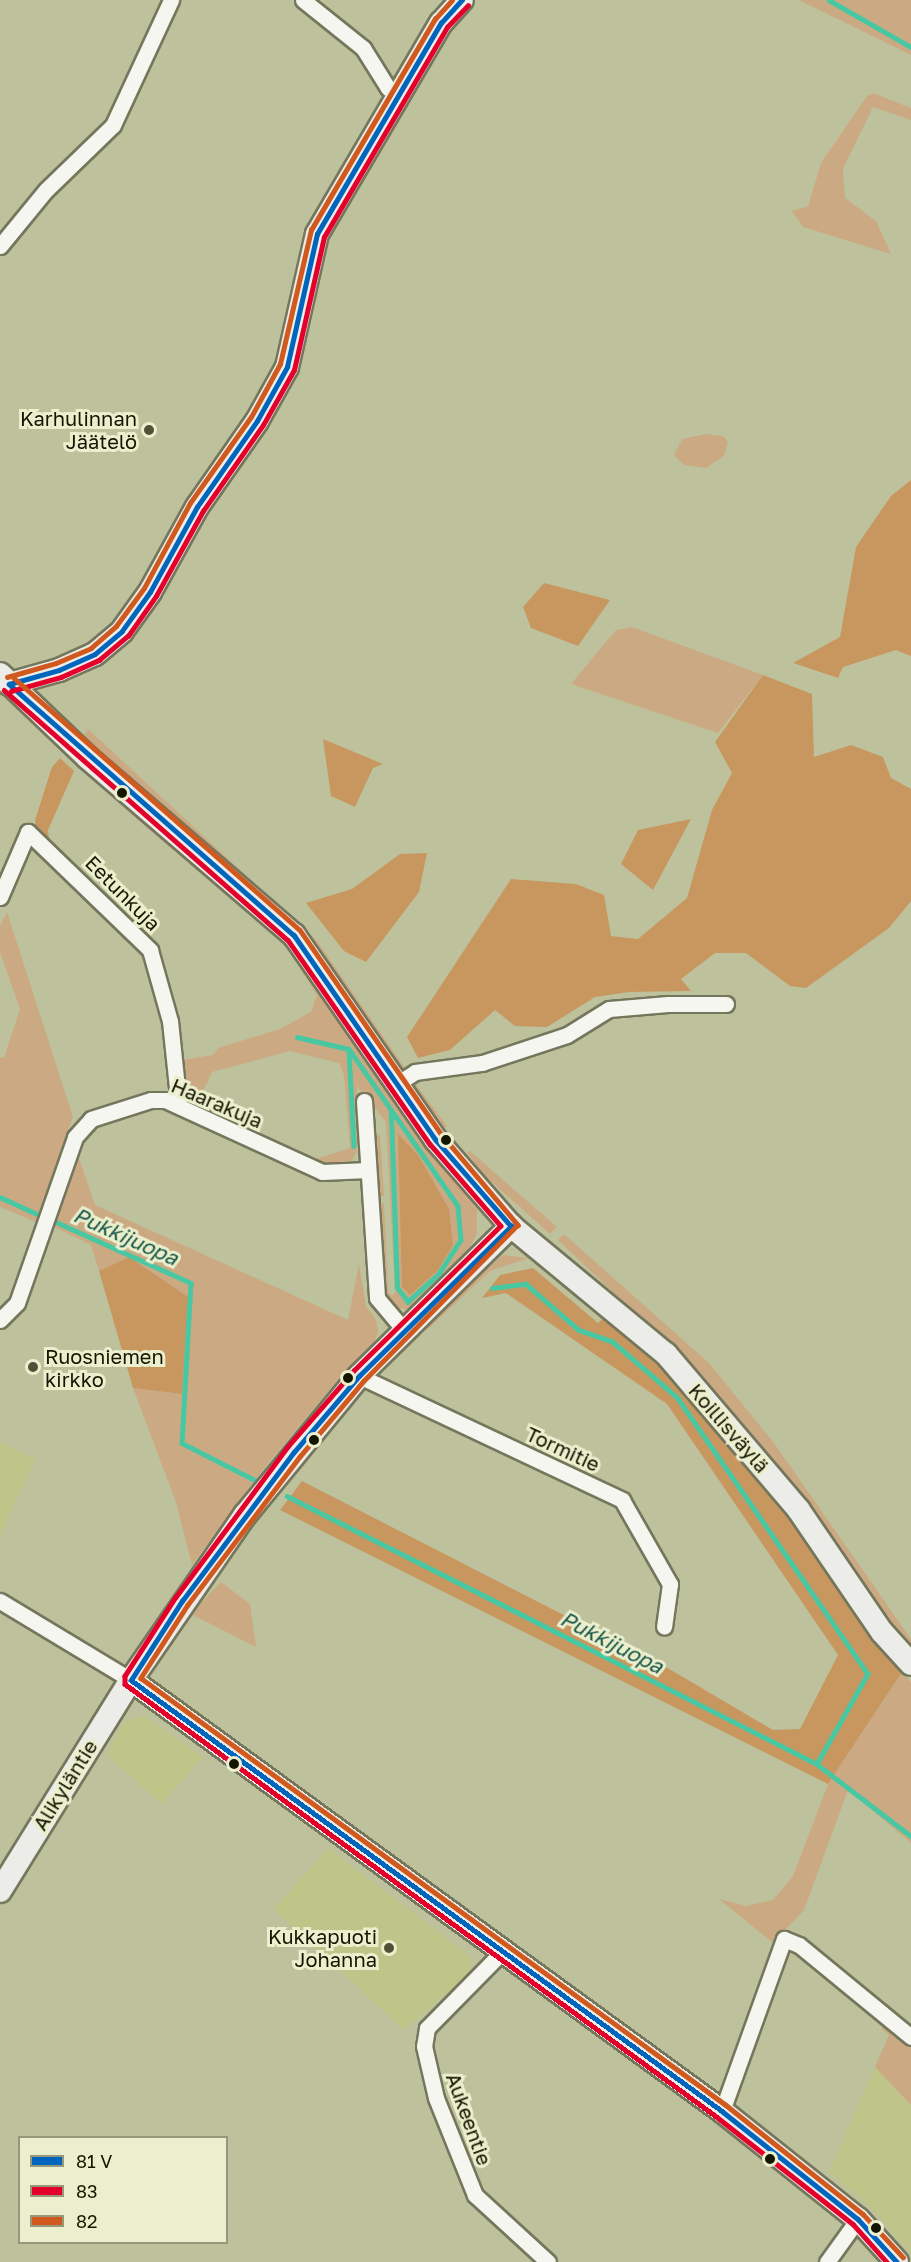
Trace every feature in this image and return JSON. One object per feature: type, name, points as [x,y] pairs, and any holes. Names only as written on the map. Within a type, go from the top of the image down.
[{"type":"street","points":[[0,246],[46,190],[114,125],[171,0]]},
{"type":"street","points":[[303,0],[363,48],[388,88],[398,95]]},
{"type":"street","points":[[5,679],[59,670],[95,654],[122,631],[150,592],[197,507],[257,421],[287,367],[317,234],[441,23],[462,0]]},
{"type":"street","name":"Koillisväylä","points":[[5,679],[88,758],[294,935],[395,1085],[436,1140],[512,1226],[666,1354],[798,1509],[882,1632],[911,1664]]},
{"type":"street","name":"Eetunkuja","points":[[0,897],[28,832],[150,950],[170,1021],[179,1106]]},
{"type":"street","points":[[395,1085],[415,1072],[482,1063],[567,1035],[609,1009],[668,1004],[726,1004]]},
{"type":"street","name":"Haarakuja","points":[[0,1320],[17,1303],[82,1126],[92,1119],[151,1100],[165,1100],[322,1172],[368,1170]]},
{"type":"street","points":[[364,1101],[377,1298],[404,1330]]},
{"type":"street","name":"Alikyläntie","points":[[0,1890],[131,1680],[245,1515],[359,1376],[512,1226]]},
{"type":"street","name":"Tormitie","points":[[359,1376],[622,1500],[670,1584],[664,1627]]},
{"type":"street","points":[[0,1601],[131,1680],[722,2111],[858,2218],[897,2262]]},
{"type":"street","points":[[722,2111],[784,1939],[800,1945],[911,2037]]},
{"type":"street","name":"Aukeentie","points":[[502,1952],[427,2028],[424,2046],[436,2098],[475,2195],[548,2262]]},
{"type":"street","points":[[826,2262],[858,2218]]},
{"type":"shaded area","points":[[799,0],[911,0],[911,55]]},
{"type":"shaded area","points":[[873,93],[911,108],[911,120],[873,107],[843,169],[845,198],[876,221],[891,254],[803,227],[792,211],[808,206],[821,163],[867,96]]},
{"type":"shaded area","points":[[705,434],[723,436],[728,442],[724,456],[706,468],[684,465],[674,455],[682,439]]},
{"type":"shaded area","points":[[911,480],[911,656],[896,650],[843,667],[838,678],[793,663],[840,637],[856,547],[891,496]]},
{"type":"shaded area","points":[[544,583],[610,600],[578,646],[531,628],[523,607]]},
{"type":"shaded area","points":[[632,627],[763,675],[718,733],[571,684],[616,630]]},
{"type":"shaded area","points":[[763,675],[812,694],[814,757],[851,745],[883,757],[891,778],[911,789],[911,901],[889,928],[806,988],[790,986],[746,953],[715,953],[681,979],[691,991],[629,992],[595,997],[547,1027],[515,1026],[495,1010],[450,1050],[418,1058],[407,1037],[511,879],[576,884],[604,895],[611,936],[638,939],[687,898],[712,810],[732,773],[715,742]]},
{"type":"shaded area","points":[[88,729],[317,941],[407,1071],[394,1069],[319,949],[257,889],[127,782],[83,737]]},
{"type":"shaded area","points":[[323,739],[383,764],[373,768],[355,807],[331,796]]},
{"type":"shaded area","points":[[60,758],[74,771],[48,830],[49,840],[36,829],[35,820],[52,767]]},
{"type":"shaded area","points":[[118,803],[256,912],[300,955],[388,1093],[477,1209],[477,1233],[470,1247],[414,1310],[392,1308],[385,1297],[381,1203],[384,1203],[388,1291],[392,1296],[395,1292],[386,1122],[357,1086],[357,1150],[353,1159],[343,1166],[327,1167],[313,1160],[350,1148],[344,1075],[339,1063],[290,1051],[212,1072],[196,1107],[185,1102],[182,1060],[213,1055],[218,1048],[280,1029],[311,1012],[317,995],[286,946]]},
{"type":"shaded area","points":[[691,819],[653,890],[621,864],[638,830]]},
{"type":"shaded area","points":[[427,853],[419,892],[366,962],[344,951],[306,903],[352,889],[400,854]]},
{"type":"shaded area","points":[[7,912],[73,1117],[36,1222],[0,1207],[0,1057],[4,1058],[20,1009],[0,952],[0,926]]},
{"type":"shaded area","points":[[414,1082],[447,1126],[444,1128],[411,1084]]},
{"type":"shaded area","points":[[398,1134],[418,1155],[449,1209],[453,1245],[438,1270],[410,1295],[402,1287]]},
{"type":"shaded area","points":[[380,1135],[384,1196],[380,1196],[377,1136]]},
{"type":"shaded area","points":[[470,1151],[557,1227],[550,1234],[486,1177],[467,1153]]},
{"type":"shaded area","points":[[77,1152],[95,1205],[348,1320],[359,1264],[366,1306],[376,1320],[378,1331],[374,1344],[340,1377],[266,1466],[192,1565],[176,1502],[133,1388],[182,1394],[129,1257],[99,1271],[91,1245],[50,1225]]},
{"type":"shaded area","points":[[564,1234],[709,1363],[774,1443],[911,1639],[911,1651],[880,1615],[777,1465],[703,1378],[558,1240]]},
{"type":"shaded area","points":[[503,1255],[529,1258],[490,1271],[427,1330],[423,1325]]},
{"type":"shaded area","points":[[129,1257],[188,1297],[182,1394],[133,1388],[99,1271]]},
{"type":"shaded area","points":[[533,1268],[598,1323],[602,1319],[623,1330],[694,1397],[782,1502],[864,1624],[902,1672],[828,1784],[280,1510],[302,1481],[671,1670],[773,1730],[800,1729],[838,1655],[667,1404],[506,1293],[482,1298],[500,1275]]},
{"type":"shaded area","points":[[416,1330],[421,1335],[382,1372],[382,1364]]},
{"type":"shaded area","points":[[0,1442],[35,1460],[0,1536]]},
{"type":"shaded area","points":[[221,1582],[250,1604],[256,1647],[191,1614]]},
{"type":"shaded area","points":[[902,1672],[911,1682],[911,1843],[848,1790],[804,1910],[773,1943],[719,1899],[746,1906],[773,1900],[793,1876],[828,1784]]},
{"type":"shaded area","points":[[144,1716],[203,1757],[161,1804],[107,1754],[123,1724],[129,1719]]},
{"type":"shaded area","points":[[328,1848],[471,1957],[469,1974],[404,2030],[274,1909]]},
{"type":"shaded area","points":[[886,2025],[911,2046],[911,2105],[875,2067],[889,2035],[881,2028]]},
{"type":"shaded area","points":[[875,2067],[911,2105],[911,2253],[870,2207],[829,2172]]},
{"type":"waterway","points":[[829,0],[911,47]]},
{"type":"waterway","points":[[297,1037],[349,1049],[458,1206],[461,1240],[439,1274],[408,1302],[397,1288],[391,1112]]},
{"type":"waterway","points":[[349,1050],[354,1146]]},
{"type":"waterway","name":"Pukkijuopa","points":[[0,1197],[37,1214]]},
{"type":"waterway","name":"Pukkijuopa","points":[[54,1221],[191,1283],[182,1443],[257,1481]]},
{"type":"waterway","points":[[492,1288],[526,1284],[579,1330],[613,1342],[677,1397],[868,1674],[817,1764]]},
{"type":"waterway","name":"Pukkijuopa","points":[[287,1496],[817,1764],[911,1836]]},
{"type":"transit line","name":"82","points":[[7,677],[56,663],[91,648],[116,626],[144,588],[190,503],[251,417],[280,364],[311,230],[435,19],[452,0]]},
{"type":"transit line","points":[[9,684],[59,670],[95,654],[122,631],[150,592],[197,507],[257,421],[287,367],[317,234],[441,23],[462,0]]},
{"type":"transit line","name":"83","points":[[11,691],[61,677],[99,660],[128,636],[156,596],[203,511],[263,425],[294,370],[324,237],[447,27],[468,5]]},
{"type":"transit line","name":"82","points":[[14,678],[300,930],[442,1135],[518,1225],[364,1381],[300,1457],[188,1605],[141,1678],[726,2105],[863,2214],[903,2257]]},
{"type":"transit line","points":[[9,684],[294,935],[436,1140],[511,1226]]},
{"type":"transit line","name":"83","points":[[4,690],[288,940],[430,1144],[501,1226],[354,1371],[288,1447],[176,1597],[125,1676],[125,1684],[717,2117],[853,2224],[887,2262]]},
{"type":"transit line","points":[[131,1680],[182,1601],[294,1452],[359,1376],[511,1226]]},
{"type":"transit line","points":[[131,1680],[722,2111],[858,2219],[897,2262]]},
{"type":"place","name":"Karhulinnan Jäätelö","points":[[149,430]]},
{"type":"place","name":"Ruosniemen kirkko","points":[[33,1367]]},
{"type":"place","name":"Kukkapuoti Johanna","points":[[389,1948]]}]
